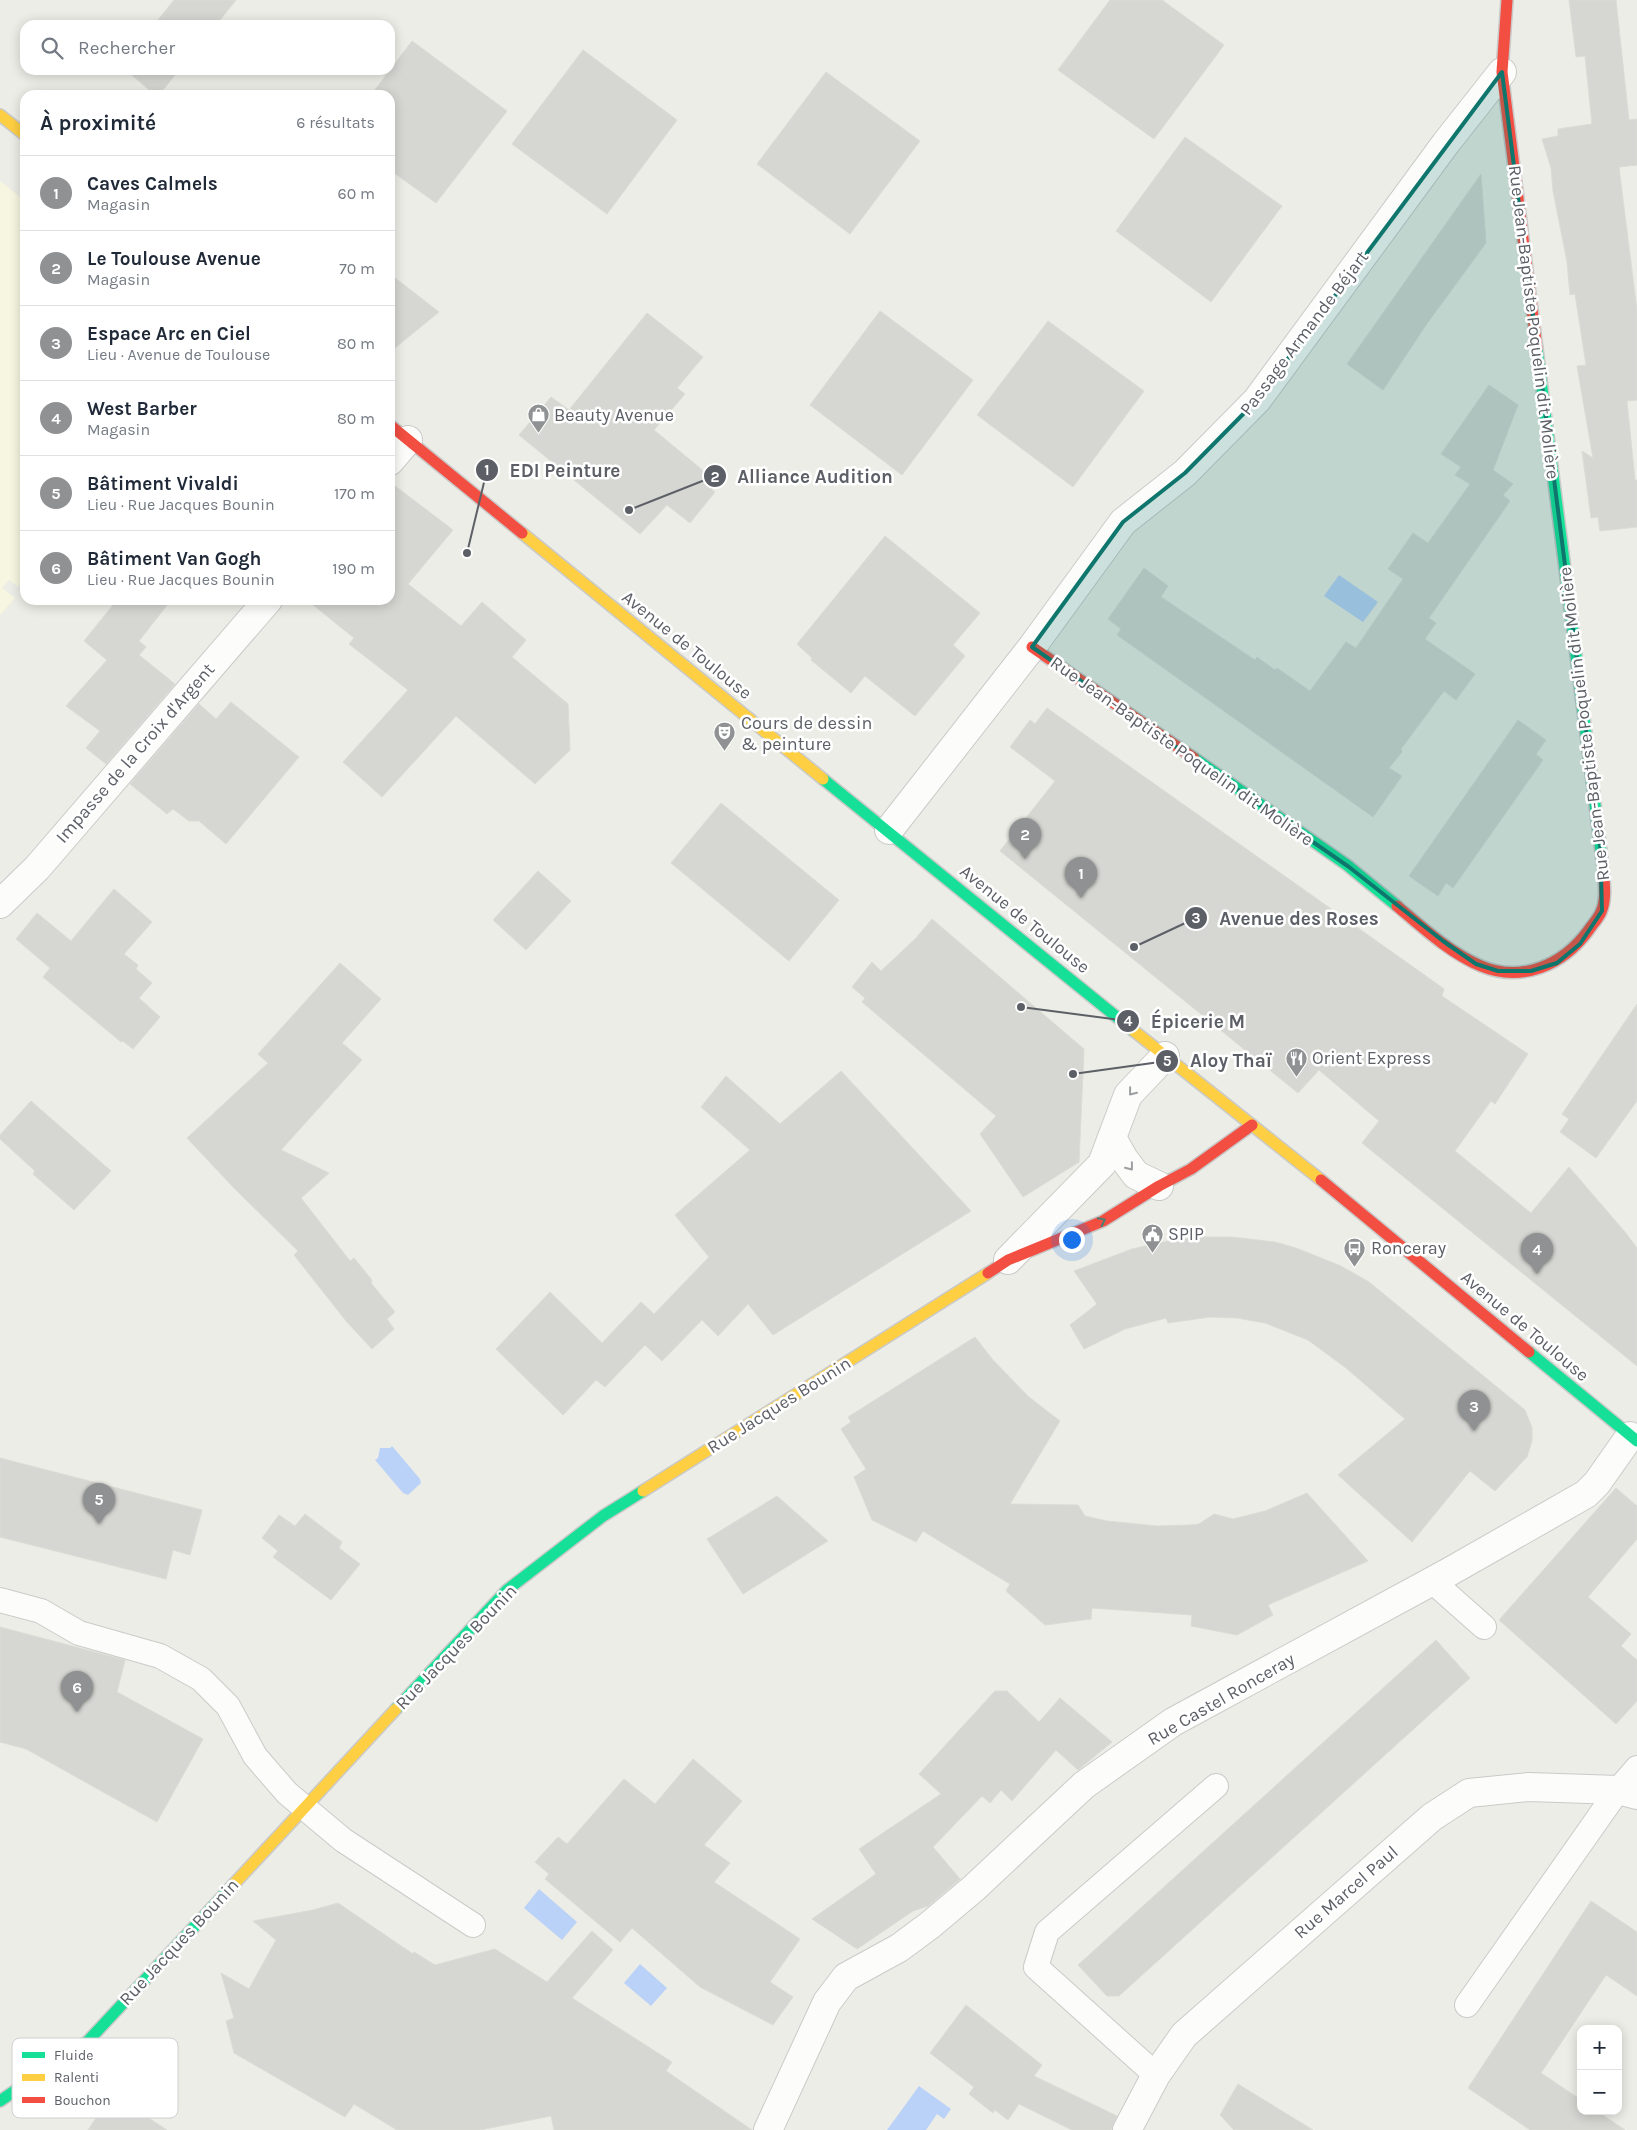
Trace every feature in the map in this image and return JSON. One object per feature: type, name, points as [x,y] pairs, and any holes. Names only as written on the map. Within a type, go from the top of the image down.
[{"type":"street","name":"Rue Jean-Baptiste Poquelin dit Molière","points":[[889,830],[1032,647],[1349,867],[1443,942],[1476,964],[1498,970],[1531,971],[1557,963],[1580,944],[1602,910],[1604,889],[1600,839],[1502,72],[1507,0]]},
{"type":"street","name":"Passage Armande Béjart","points":[[1032,647],[1123,522],[1185,473],[1257,400],[1446,143],[1502,72]]},
{"type":"street","points":[[0,115],[20,131]]},
{"type":"street","points":[[395,445],[399,432]]},
{"type":"street","name":"Avenue de Toulouse","points":[[399,432],[1165,1056],[1307,1168],[1634,1439]]},
{"type":"street","name":"Impasse de la Croix d'Argent","points":[[0,904],[37,868],[264,605]]},
{"type":"street","name":"Rue Jacques Bounin","points":[[1008,1260],[1102,1164],[1128,1095],[1165,1056]]},
{"type":"street","name":"Rue Jacques Bounin","points":[[91,2038],[507,1590],[603,1516],[1008,1260],[1103,1221],[1158,1186],[1191,1168],[1252,1125]]},
{"type":"street","points":[[1112,1138],[1136,1175],[1158,1186]]},
{"type":"street","name":"Rue Castel Ronceray","points":[[768,2130],[826,2002],[846,1977],[899,1948],[930,1925],[974,1888],[1084,1785],[1173,1722],[1432,1582],[1586,1494],[1634,1439]]},
{"type":"street","name":"Rue Marcel Paul","points":[[1127,2130],[1156,2075],[1184,2035],[1432,1817],[1469,1793],[1529,1786],[1628,1793]]},
{"type":"street","name":"Rue Jacques Bounin","points":[[0,2101],[12,2093]]},
{"type":"lane","points":[[1432,1582],[1484,1627]]},
{"type":"lane","points":[[0,1600],[41,1611],[79,1633],[160,1656],[201,1679],[228,1706],[255,1756],[288,1793],[343,1840],[474,1925]]},
{"type":"lane","points":[[1467,2005],[1628,1793],[1637,1768]]},
{"type":"lane","points":[[1156,2075],[1036,1967],[1048,1932],[1216,1786]]},
{"type":"highlighted area","points":[[1502,72],[1600,839],[1602,911],[1580,944],[1557,963],[1531,971],[1498,971],[1476,964],[1443,941],[1349,867],[1032,647],[1123,522],[1185,473],[1257,400]]},
{"type":"shaded area","points":[[0,181],[20,197],[20,584],[18,587],[9,580],[2,588],[15,598],[0,615]]},
{"type":"water","points":[[1339,575],[1378,602],[1363,622],[1324,596]]},
{"type":"water","points":[[392,1446],[420,1479],[421,1483],[408,1495],[403,1493],[375,1460],[378,1458],[380,1448],[390,1448]]},
{"type":"water","points":[[539,1889],[577,1922],[562,1940],[524,1908]]},
{"type":"water","points":[[640,1964],[667,1988],[651,2006],[624,1983]]},
{"type":"water","points":[[919,2086],[951,2109],[944,2119],[937,2114],[926,2130],[887,2130]]},
{"type":"building","points":[[174,0],[236,0],[220,20],[158,20]]},
{"type":"building","points":[[1110,0],[1162,0],[1224,45],[1154,139],[1058,70]]},
{"type":"building","points":[[1569,0],[1616,0],[1629,120],[1637,119],[1637,165],[1619,167],[1637,310],[1637,400],[1627,401],[1635,480],[1637,480],[1637,527],[1600,531],[1598,517],[1591,518],[1582,451],[1593,458],[1577,366],[1586,365],[1575,294],[1570,295],[1567,262],[1553,191],[1551,168],[1542,139],[1558,136],[1558,129],[1592,124],[1585,56],[1576,57]]},
{"type":"building","points":[[412,41],[507,111],[436,203],[395,174],[395,90],[375,90],[386,75],[395,75],[395,63]]},
{"type":"building","points":[[583,50],[677,120],[607,214],[512,144]]},
{"type":"building","points":[[826,72],[920,141],[850,234],[757,164]]},
{"type":"building","points":[[132,75],[175,75],[163,90],[149,90]]},
{"type":"building","points":[[1185,137],[1282,206],[1211,302],[1116,231]]},
{"type":"building","points":[[1481,174],[1486,243],[1426,325],[1383,390],[1347,364]]},
{"type":"building","points":[[395,278],[439,312],[395,348]]},
{"type":"building","points":[[880,311],[973,380],[902,475],[810,405]]},
{"type":"building","points":[[647,313],[703,357],[677,388],[685,394],[654,430],[718,483],[712,490],[715,492],[690,523],[667,505],[640,534],[519,435],[551,397],[569,410]]},
{"type":"building","points":[[1048,321],[1144,391],[1073,487],[977,415]]},
{"type":"building","points":[[1489,385],[1518,405],[1493,470],[1513,484],[1503,495],[1510,501],[1429,618],[1436,623],[1425,639],[1475,674],[1456,700],[1444,691],[1401,749],[1402,752],[1389,768],[1402,776],[1373,817],[1117,635],[1121,629],[1108,619],[1144,568],[1168,586],[1161,597],[1255,660],[1257,657],[1275,670],[1277,668],[1310,691],[1346,642],[1356,648],[1403,579],[1388,569],[1413,533],[1428,543],[1470,484],[1455,475],[1461,467],[1441,454]]},
{"type":"building","points":[[395,486],[453,530],[408,584],[461,626],[482,602],[526,640],[512,657],[568,704],[570,750],[535,784],[456,716],[382,797],[343,762],[408,690],[349,644],[354,638],[313,605],[395,605]]},
{"type":"building","points":[[885,536],[980,613],[953,645],[965,656],[915,716],[865,676],[851,693],[811,660],[812,658],[797,644]]},
{"type":"building","points":[[113,605],[167,605],[139,641],[146,647],[139,655],[175,684],[106,764],[86,748],[100,731],[66,706],[107,660],[84,641]]},
{"type":"building","points":[[231,702],[299,757],[226,844],[199,821],[189,821],[173,809],[167,814],[130,784],[199,704],[216,719]]},
{"type":"building","points":[[1047,708],[1419,971],[1444,989],[1442,996],[1528,1054],[1495,1104],[1491,1101],[1455,1151],[1531,1213],[1569,1167],[1625,1232],[1637,1248],[1637,1366],[1362,1143],[1379,1121],[1319,1070],[1298,1093],[1000,851],[1055,781],[1010,747],[1030,720],[1035,724]]},
{"type":"building","points":[[1518,720],[1546,740],[1536,754],[1543,760],[1453,888],[1446,883],[1438,896],[1409,876]]},
{"type":"building","points":[[721,803],[839,900],[789,961],[671,863]]},
{"type":"building","points":[[538,871],[571,901],[526,950],[493,920]]},
{"type":"building","points":[[114,889],[152,922],[124,954],[138,965],[136,969],[152,983],[139,998],[160,1017],[133,1049],[123,1041],[121,1042],[43,977],[50,968],[16,939],[37,913],[71,941]]},
{"type":"building","points":[[932,919],[1084,1049],[1079,1162],[1023,1197],[980,1134],[996,1116],[862,1002],[865,998],[852,987],[872,962],[881,971],[916,938]]},
{"type":"building","points":[[340,963],[381,999],[342,1043],[362,1060],[281,1150],[329,1173],[301,1198],[350,1261],[354,1258],[372,1280],[371,1283],[395,1312],[387,1319],[394,1329],[372,1349],[346,1321],[294,1255],[298,1251],[233,1187],[187,1138],[268,1063],[258,1054]]},
{"type":"building","points":[[1637,1004],[1637,1101],[1596,1158],[1560,1132],[1569,1119],[1562,1114]]},
{"type":"building","points":[[841,1071],[971,1211],[773,1335],[748,1304],[718,1336],[702,1320],[662,1361],[645,1345],[605,1387],[596,1380],[563,1415],[496,1349],[550,1292],[602,1343],[641,1302],[654,1314],[709,1257],[675,1215],[750,1150],[701,1107],[726,1076],[780,1124]]},
{"type":"building","points":[[31,1101],[111,1171],[74,1210],[33,1174],[35,1171],[0,1139],[0,1135]]},
{"type":"building","points":[[1232,1237],[1275,1242],[1296,1248],[1341,1266],[1369,1282],[1525,1410],[1532,1428],[1532,1441],[1527,1457],[1495,1491],[1470,1471],[1412,1542],[1338,1475],[1405,1419],[1346,1368],[1308,1340],[1265,1323],[1237,1318],[1210,1317],[1168,1323],[1166,1318],[1125,1329],[1084,1349],[1070,1325],[1097,1304],[1074,1271],[1132,1249],[1177,1239]]},
{"type":"building","points":[[975,1337],[993,1360],[1029,1397],[1060,1421],[1010,1504],[1078,1505],[1085,1516],[1107,1521],[1157,1526],[1190,1525],[1199,1524],[1214,1514],[1233,1519],[1265,1511],[1307,1493],[1368,1561],[1268,1605],[1273,1615],[1237,1635],[1191,1626],[1192,1615],[1092,1608],[1091,1619],[1045,1625],[1006,1591],[1010,1584],[923,1531],[916,1542],[872,1520],[854,1477],[866,1469],[841,1429],[851,1422],[848,1417]]},
{"type":"building","points":[[0,1458],[202,1510],[190,1555],[173,1550],[166,1579],[0,1537]]},
{"type":"building","points":[[1616,1488],[1637,1506],[1637,1539],[1588,1597],[1631,1634],[1621,1646],[1637,1660],[1637,1701],[1616,1724],[1499,1620]]},
{"type":"building","points":[[777,1496],[828,1541],[743,1594],[707,1539]]},
{"type":"building","points":[[305,1514],[342,1542],[339,1548],[360,1564],[331,1600],[273,1557],[278,1551],[262,1538],[279,1515],[295,1526]]},
{"type":"building","points":[[0,1627],[125,1660],[117,1692],[203,1739],[157,1822],[26,1749],[0,1742]]},
{"type":"building","points":[[1436,1640],[1470,1678],[1119,1996],[1107,1996],[1078,1965]]},
{"type":"building","points":[[995,1691],[1007,1691],[1039,1722],[1060,1698],[1112,1742],[1078,1770],[1056,1750],[1012,1801],[1001,1790],[990,1803],[982,1796],[933,1847],[960,1879],[928,1906],[913,1911],[857,1949],[812,1919],[876,1874],[859,1849],[941,1794],[919,1774]]},
{"type":"building","points":[[693,1759],[742,1801],[704,1845],[730,1863],[714,1882],[800,1939],[770,1982],[793,1997],[773,2025],[700,1987],[632,1928],[620,1942],[545,1879],[549,1874],[535,1862],[558,1837],[567,1844],[624,1779],[655,1804]]},
{"type":"building","points":[[1591,1901],[1637,1932],[1637,1996],[1606,1975],[1541,2073],[1577,2097],[1577,2115],[1603,2115],[1625,2130],[1530,2130],[1468,2088]]},
{"type":"building","points":[[338,1903],[413,1954],[414,1952],[435,1965],[495,1949],[547,1982],[592,1931],[613,1950],[572,1998],[672,2062],[666,2071],[752,2130],[554,2130],[551,2116],[480,2130],[397,2130],[354,2104],[345,2117],[234,2053],[226,2021],[234,2018],[221,1973],[249,1989],[276,1940],[253,1921],[313,1910]]},
{"type":"building","points":[[966,2005],[1042,2065],[1034,2076],[1117,2116],[1111,2130],[1072,2130],[1019,2104],[1008,2120],[995,2110],[993,2113],[969,2094],[974,2087],[930,2053]]},
{"type":"building","points":[[1238,2084],[1313,2130],[1234,2130],[1220,2115]]},
{"type":"building","points":[[96,2118],[149,2118],[167,2130],[88,2130]]},
{"type":"traffic: fast","points":[[1537,349],[1603,867]]},
{"type":"traffic: fast","points":[[1194,758],[1347,865],[1397,906]]},
{"type":"traffic: fast","points":[[823,779],[1134,1031]]},
{"type":"traffic: fast","points":[[1529,1352],[1637,1441]]},
{"type":"traffic: fast","points":[[396,1709],[507,1590],[603,1516],[643,1491]]},
{"type":"traffic: fast","points":[[91,2038],[233,1885]]},
{"type":"traffic: fast","points":[[0,2101],[12,2093]]},
{"type":"traffic: slow","points":[[0,115],[20,131]]},
{"type":"traffic: slow","points":[[522,533],[823,779]]},
{"type":"traffic: slow","points":[[1134,1031],[1321,1180]]},
{"type":"traffic: slow","points":[[643,1491],[988,1273]]},
{"type":"traffic: slow","points":[[233,1885],[396,1709]]},
{"type":"traffic: jam","points":[[1507,0],[1502,72],[1537,349]]},
{"type":"traffic: jam","points":[[395,429],[522,533]]},
{"type":"traffic: jam","points":[[1032,647],[1194,758]]},
{"type":"traffic: jam","points":[[1397,906],[1437,939],[1470,961],[1496,971],[1526,971],[1540,968],[1566,953],[1578,943],[1597,920],[1604,901],[1603,867]]},
{"type":"traffic: jam","points":[[988,1273],[1008,1260],[1103,1221],[1159,1186],[1191,1169],[1252,1125]]},
{"type":"traffic: jam","points":[[1321,1180],[1529,1352]]},
{"type":"place","name":"Beauty Avenue","points":[[538,434]]},
{"type":"place","name":"Alliance Audition","points":[[629,510]]},
{"type":"place","name":"EDI Peinture","points":[[467,553]]},
{"type":"place","name":"Cours de dessin & peinture","points":[[725,752]]},
{"type":"place","name":"Le Toulouse Avenue","points":[[1025,859]]},
{"type":"place","name":"Caves Calmels","points":[[1081,898]]},
{"type":"place","name":"Avenue des Roses","points":[[1134,947]]},
{"type":"place","name":"Épicerie M","points":[[1021,1007]]},
{"type":"place","name":"Aloy Thaï","points":[[1073,1074]]},
{"type":"place","name":"Orient Express","points":[[1296,1077]]},
{"type":"place","name":"SPIP","points":[[1152,1253]]},
{"type":"place","name":"Ronceray","points":[[1355,1267]]},
{"type":"place","name":"West Barber","points":[[1537,1274]]},
{"type":"place","name":"Espace Arc en Ciel","points":[[1474,1431]]},
{"type":"place","name":"Bâtiment Vivaldi","points":[[99,1524]]},
{"type":"place","name":"Bâtiment Van Gogh","points":[[77,1712]]}]
